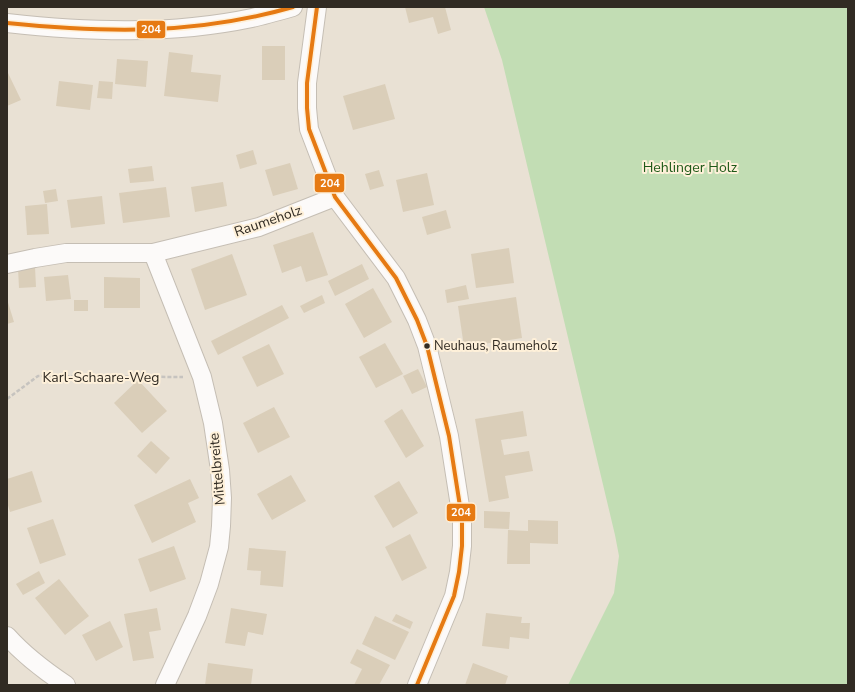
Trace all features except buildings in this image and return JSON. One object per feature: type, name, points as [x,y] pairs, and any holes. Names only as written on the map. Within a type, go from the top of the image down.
[{"type":"street","points":[[7,23],[64,29],[162,29],[205,26],[252,18],[293,7]]},
{"type":"street","points":[[317,7],[307,83],[309,129],[335,197],[396,278],[417,320],[427,346],[448,436],[457,483],[462,520],[462,546],[459,572],[454,596],[417,685]]},
{"type":"street","name":"Raumeholz","points":[[7,264],[66,253],[153,253],[259,227],[335,197]]},
{"type":"street","name":"Mittelbreite","points":[[153,253],[202,377],[213,423],[220,470],[222,498],[221,526],[218,547],[209,584],[197,616],[164,685]]},
{"type":"street","points":[[7,636],[49,673],[66,685]]},
{"type":"path","name":"Karl-Schaare-Weg","points":[[7,399],[38,376],[202,377]]},
{"type":"green space","name":"Hehlinger Holz","points":[[484,7],[848,7],[848,685],[568,685],[614,593],[619,556],[502,60]]},
{"type":"transit line","name":"204","points":[[7,23],[80,29],[151,29],[221,23],[293,7]]},
{"type":"transit line","name":"204","points":[[317,7],[307,83],[309,129],[335,197],[396,278],[417,320],[427,346],[449,436],[462,519],[462,546],[454,596],[417,685]]},
{"type":"place","name":"Neuhaus, Raumeholz","points":[[427,346]]}]
